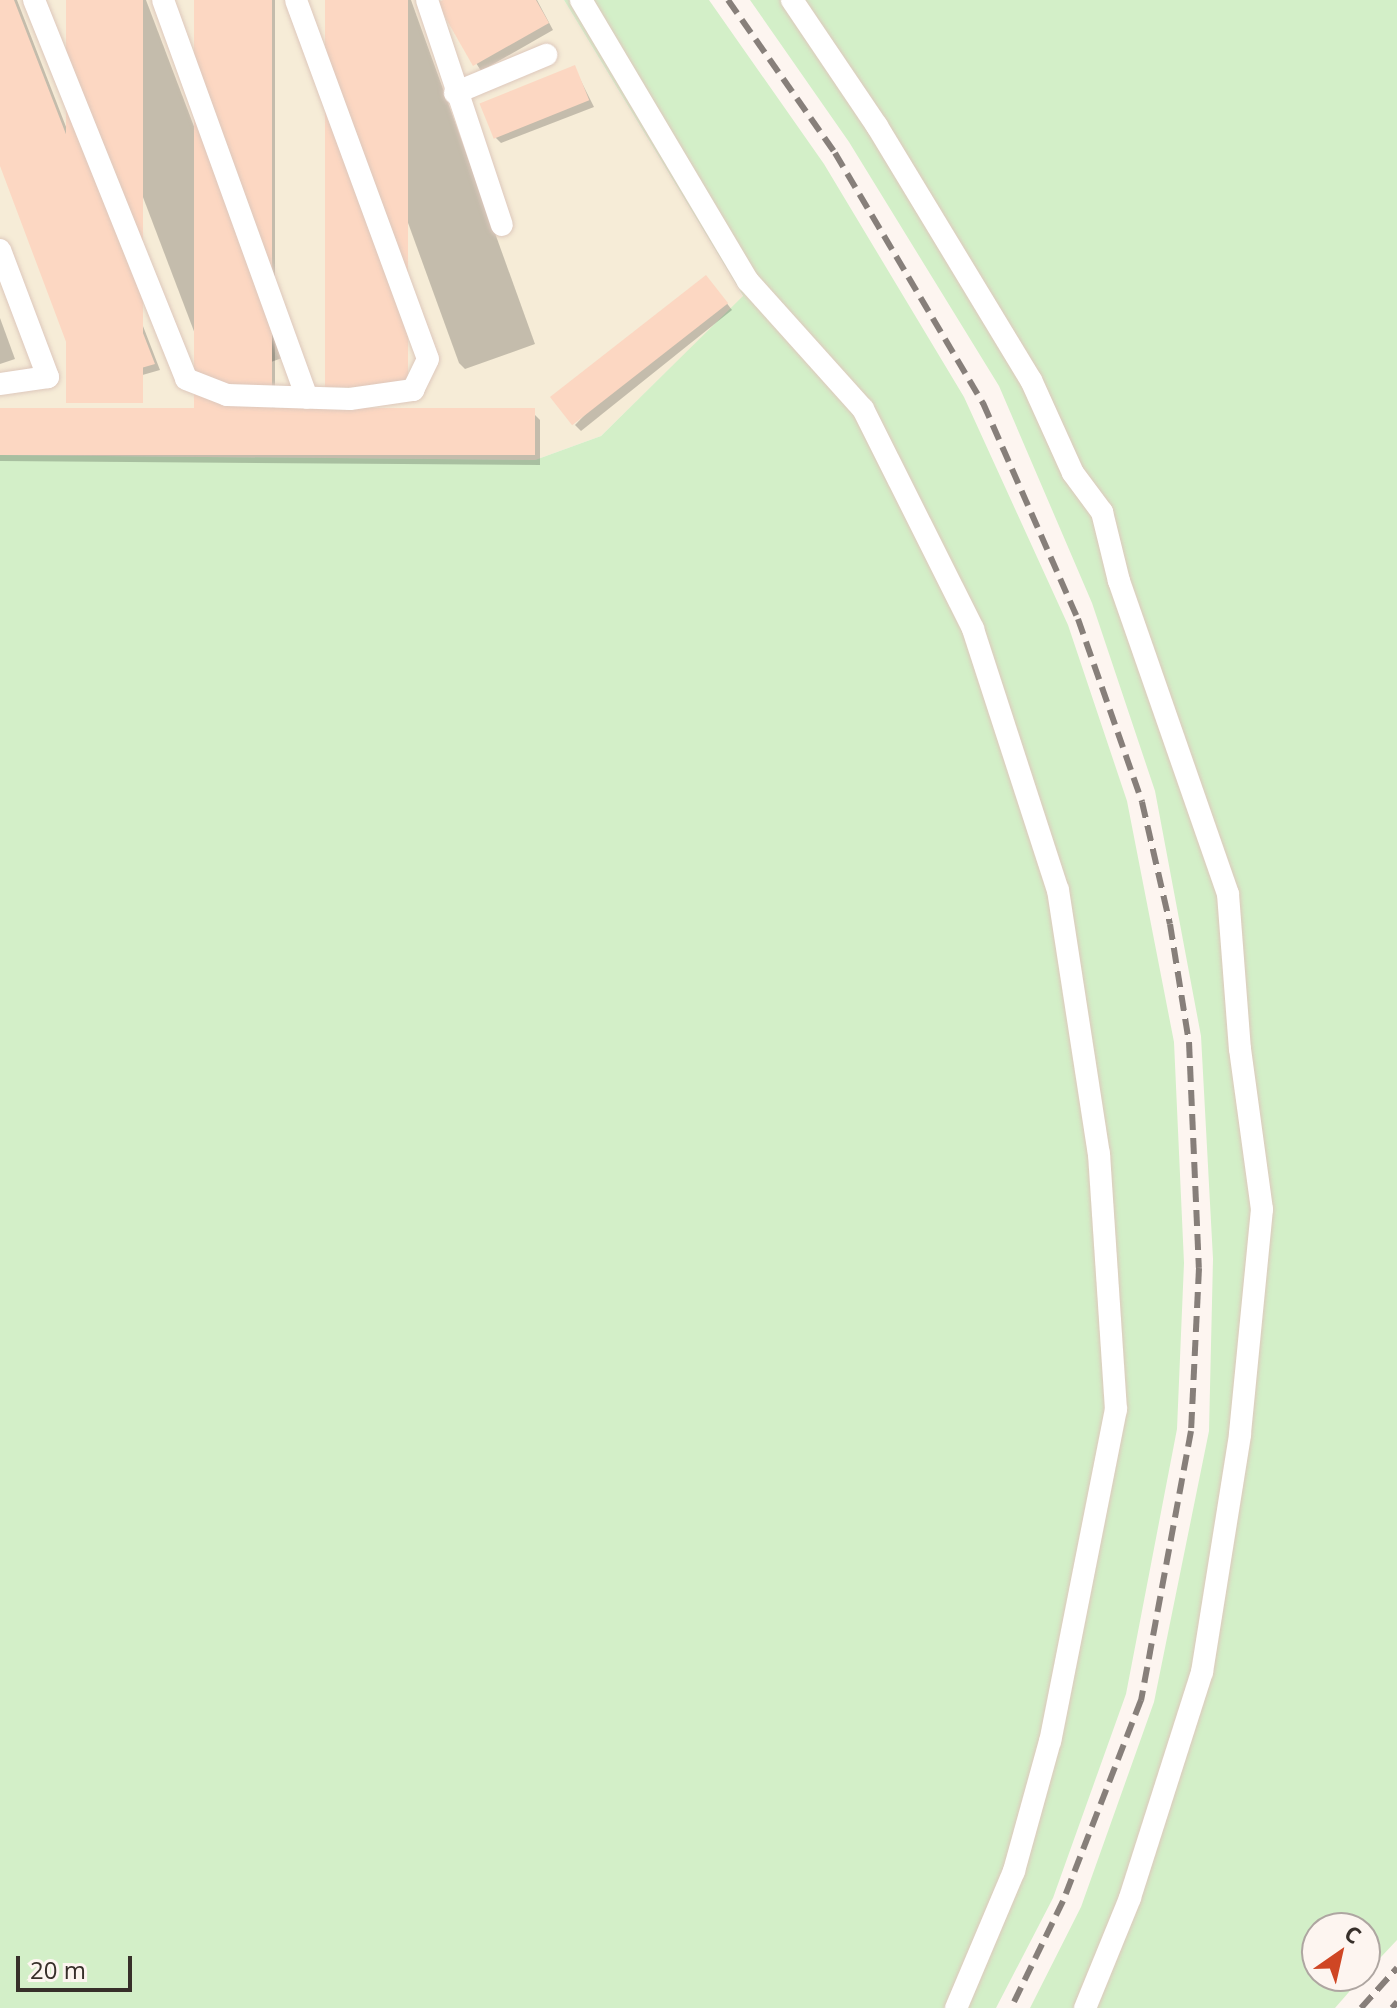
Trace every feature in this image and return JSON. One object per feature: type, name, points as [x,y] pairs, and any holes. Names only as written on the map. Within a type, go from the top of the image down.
[{"type":"lane","points":[[34,0],[186,379],[227,395],[350,399],[413,390],[428,359],[296,0]]},
{"type":"lane","points":[[163,0],[307,398]]},
{"type":"lane","points":[[427,0],[455,93],[502,225]]},
{"type":"lane","points":[[581,0],[748,281],[863,409],[973,629],[1058,890],[1099,1154],[1116,1409],[1050,1741],[1014,1871],[956,2008]]},
{"type":"lane","points":[[792,0],[877,126],[1031,380],[1073,473],[1102,512],[1119,581],[1228,894],[1240,1049],[1262,1209],[1240,1435],[1202,1672],[1130,1898],[1085,2008]]},
{"type":"lane","points":[[455,93],[546,55]]},
{"type":"lane","points":[[0,250],[48,377],[0,384]]},
{"type":"shaded area","points":[[0,0],[564,0],[743,297],[601,436],[535,460],[0,455]]},
{"type":"green space","points":[[564,0],[709,0],[824,164],[964,397],[1068,625],[1127,801],[1174,1042],[1184,1263],[1177,1429],[1126,1694],[1053,1898],[996,2008],[0,2008],[0,455],[535,460],[601,436],[743,296]]},
{"type":"green space","points":[[750,0],[1397,0],[1397,1940],[1381,1957],[1381,1912],[1301,1912],[1301,1992],[1349,1992],[1335,2008],[1030,2008],[1081,1907],[1154,1702],[1209,1431],[1213,1259],[1201,1036],[1155,791],[1092,603],[999,386],[849,142]]},
{"type":"building","points":[[0,0],[14,0],[155,364],[117,375],[111,359],[77,371],[0,166]]},
{"type":"building","points":[[66,0],[143,0],[143,403],[66,403]]},
{"type":"building","points":[[194,0],[272,0],[272,415],[194,415]]},
{"type":"building","points":[[325,0],[408,0],[408,387],[325,387]]},
{"type":"building","points":[[443,0],[536,0],[549,23],[473,66],[437,3]]},
{"type":"building","points":[[575,65],[589,100],[494,139],[480,104]]},
{"type":"building","points":[[706,275],[728,303],[572,425],[550,397]]},
{"type":"building","points":[[0,408],[535,408],[535,455],[0,455]]},
{"type":"railway","points":[[728,0],[835,153],[983,403],[1078,619],[1142,802],[1170,924],[1189,1042],[1199,1268],[1191,1431],[1141,1700],[1063,1901],[1011,2008]]},
{"type":"railway","points":[[1361,2008],[1397,1968]]},
{"type":"railway","points":[[1392,2008],[1397,2002]]}]
